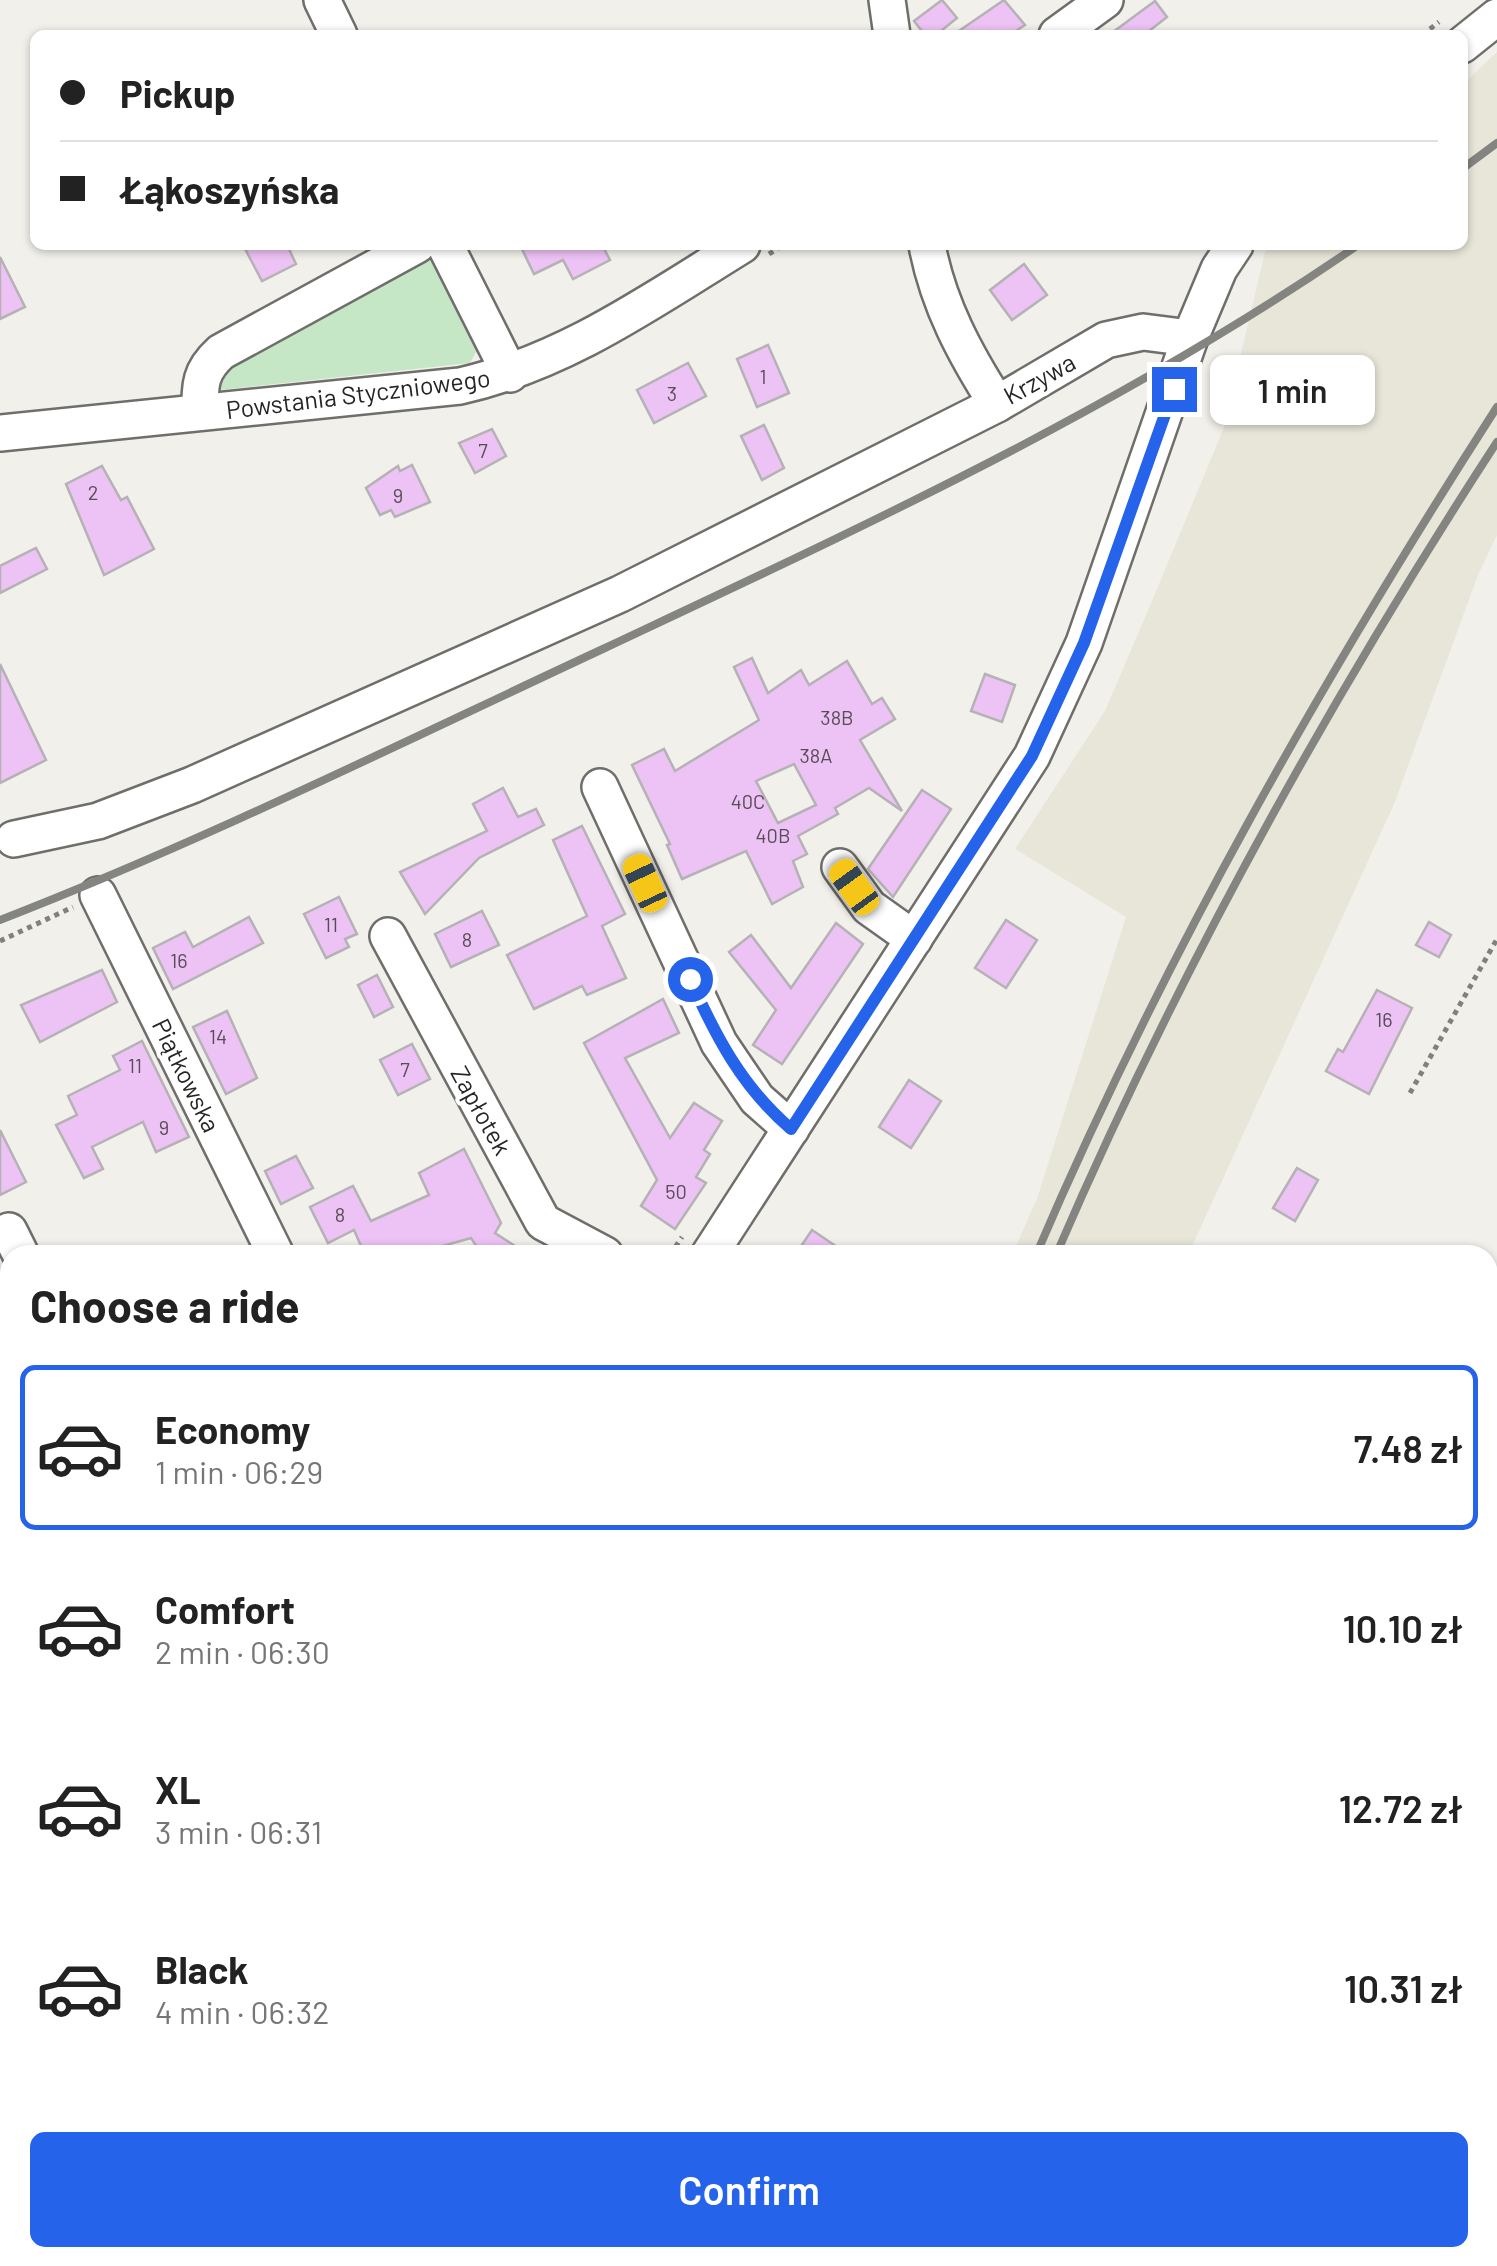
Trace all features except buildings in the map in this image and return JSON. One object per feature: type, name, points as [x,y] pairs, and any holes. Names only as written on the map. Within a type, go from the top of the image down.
[{"type":"street","points":[[322,0],[337,30]]},
{"type":"street","points":[[887,0],[891,30]]},
{"type":"street","points":[[1063,30],[1104,0]]},
{"type":"street","points":[[1468,41],[1497,17]]},
{"type":"street","points":[[200,411],[200,382],[206,365],[220,352],[408,250]]},
{"type":"street","points":[[448,250],[510,374]]},
{"type":"street","name":"Powstania Styczniowego","points":[[0,433],[460,386],[510,374],[572,348],[734,250]]},
{"type":"street","name":"Krzywa","points":[[929,250],[933,277],[962,350],[997,404],[1106,340],[1143,332],[1190,338]]},
{"type":"street","points":[[716,1245],[1032,756],[1060,702],[1190,338],[1219,269],[1232,250]]},
{"type":"street","points":[[14,839],[98,821],[192,785],[620,594],[997,404]]},
{"type":"street","points":[[600,787],[720,1043],[757,1099],[791,1129]]},
{"type":"street","points":[[840,867],[869,907],[914,940]]},
{"type":"street","name":"Piątkowska","points":[[98,896],[271,1245]]},
{"type":"street","name":"Zapłotek","points":[[388,936],[543,1222],[586,1245]]},
{"type":"path","points":[[0,941],[98,896]]},
{"type":"path","points":[[1410,1092],[1497,939]]},
{"type":"path","points":[[676,1245],[691,1222]]},
{"type":"shaded area","points":[[1497,52],[1497,535],[1478,575],[1394,804],[1193,1245],[1016,1245],[1037,1199],[1126,917],[1015,849],[1105,711],[1152,601],[1223,430],[1265,252],[1468,250],[1468,79]]},
{"type":"green space","points":[[430,253],[479,347],[470,363],[210,391],[213,374]]},
{"type":"railway","points":[[1468,165],[1497,143]]},
{"type":"railway","points":[[0,920],[305,789],[895,510],[1177,360],[1350,250]]},
{"type":"railway","points":[[1040,1245],[1137,1035],[1249,821],[1369,612],[1497,407]]},
{"type":"railway","points":[[1060,1245],[1153,1045],[1259,839],[1374,638],[1497,442]]},
{"type":"route","points":[[690,979],[720,1043],[738,1071],[757,1099],[791,1129],[1032,756],[1060,702],[1174,389]]}]
